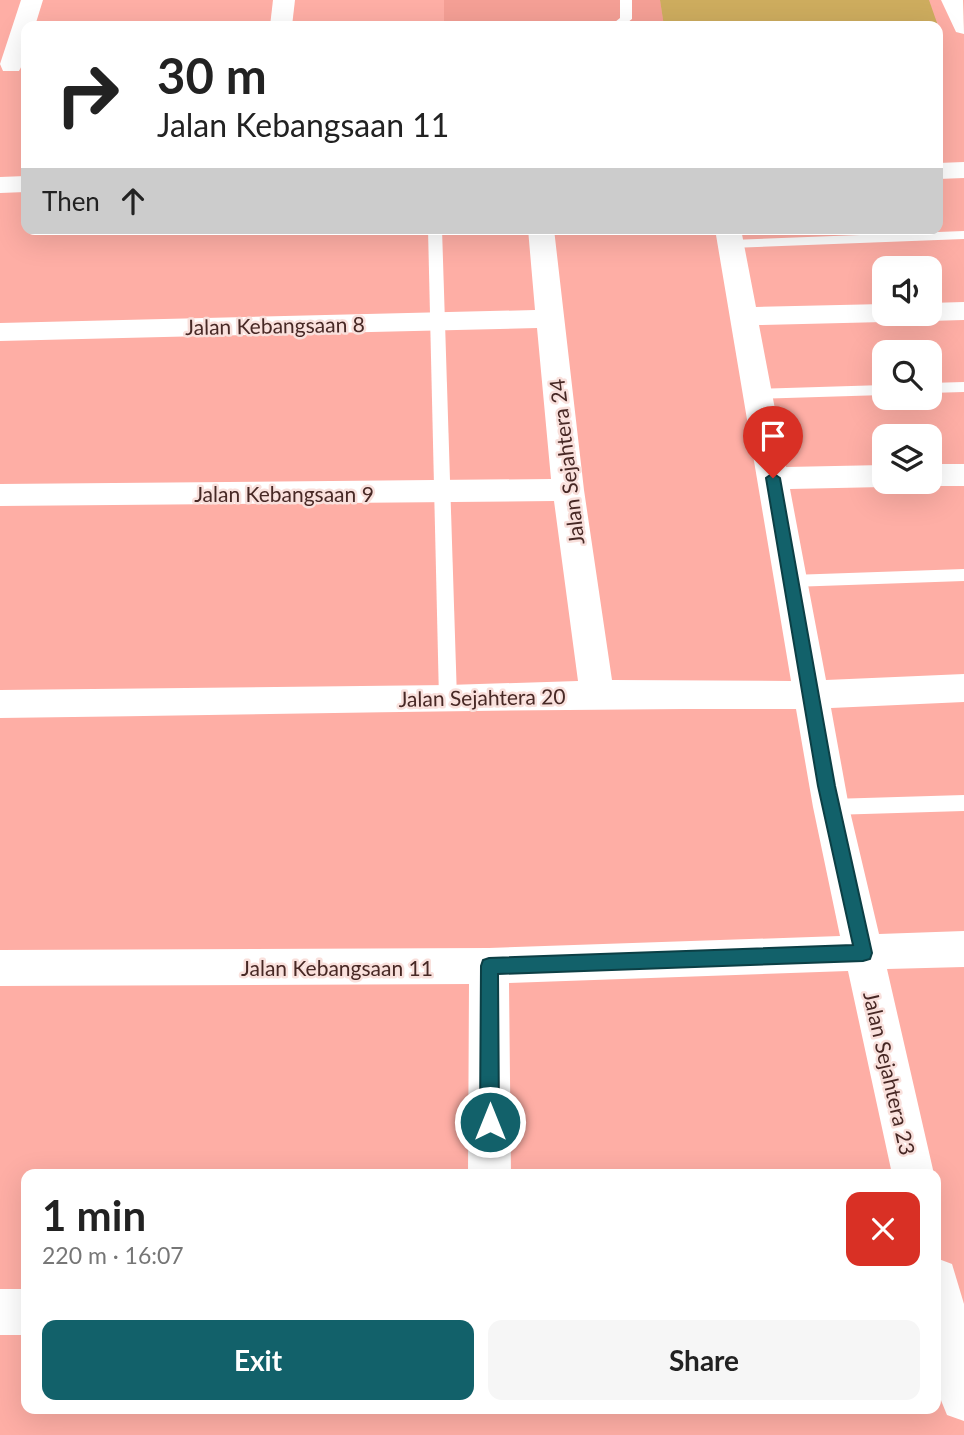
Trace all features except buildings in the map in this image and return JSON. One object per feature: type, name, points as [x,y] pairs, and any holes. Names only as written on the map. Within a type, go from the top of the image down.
[{"type":"street","points":[[26,21],[32,0]]},
{"type":"street","points":[[282,21],[284,0]]},
{"type":"street","points":[[952,0],[964,27]]},
{"type":"street","points":[[12,66],[21,36]]},
{"type":"street","points":[[943,171],[964,170]]},
{"type":"street","points":[[0,185],[21,184]]},
{"type":"street","name":"Jalan Sejahtera 24","points":[[542,235],[568,490],[597,694]]},
{"type":"street","name":"Jalan Sejahtera 23","points":[[729,237],[831,807],[912,1169]]},
{"type":"street","points":[[942,312],[964,311]]},
{"type":"street","points":[[744,316],[872,313]]},
{"type":"street","name":"Jalan Kebangsaan 8","points":[[0,332],[550,319]]},
{"type":"street","points":[[942,475],[964,475]]},
{"type":"street","points":[[773,478],[872,476]]},
{"type":"street","name":"Jalan Kebangsaan 9","points":[[0,495],[568,490]]},
{"type":"street","name":"Jalan Sejahtera 20","points":[[0,704],[448,699],[597,694],[810,695],[964,688]]},
{"type":"street","name":"Jalan Kebangsaan 11","points":[[0,968],[489,966],[964,949]]},
{"type":"street","points":[[489,966],[490,1169]]},
{"type":"street","points":[[941,1302],[962,1396]]},
{"type":"street","points":[[0,1312],[21,1312]]},
{"type":"lane","points":[[623,21],[626,19],[626,0]]},
{"type":"lane","points":[[435,235],[448,699]]},
{"type":"lane","points":[[729,237],[964,235]]},
{"type":"lane","points":[[942,388],[964,387]]},
{"type":"lane","points":[[758,394],[872,390]]},
{"type":"lane","points":[[791,581],[964,575]]},
{"type":"lane","points":[[831,807],[964,803]]},
{"type":"shaded area","points":[[444,0],[660,0],[663,21],[444,21]]},
{"type":"shaded area","points":[[660,0],[929,0],[936,21],[663,21]]},
{"type":"route","points":[[490,1122],[489,966],[863,953],[827,786],[773,478]]}]
